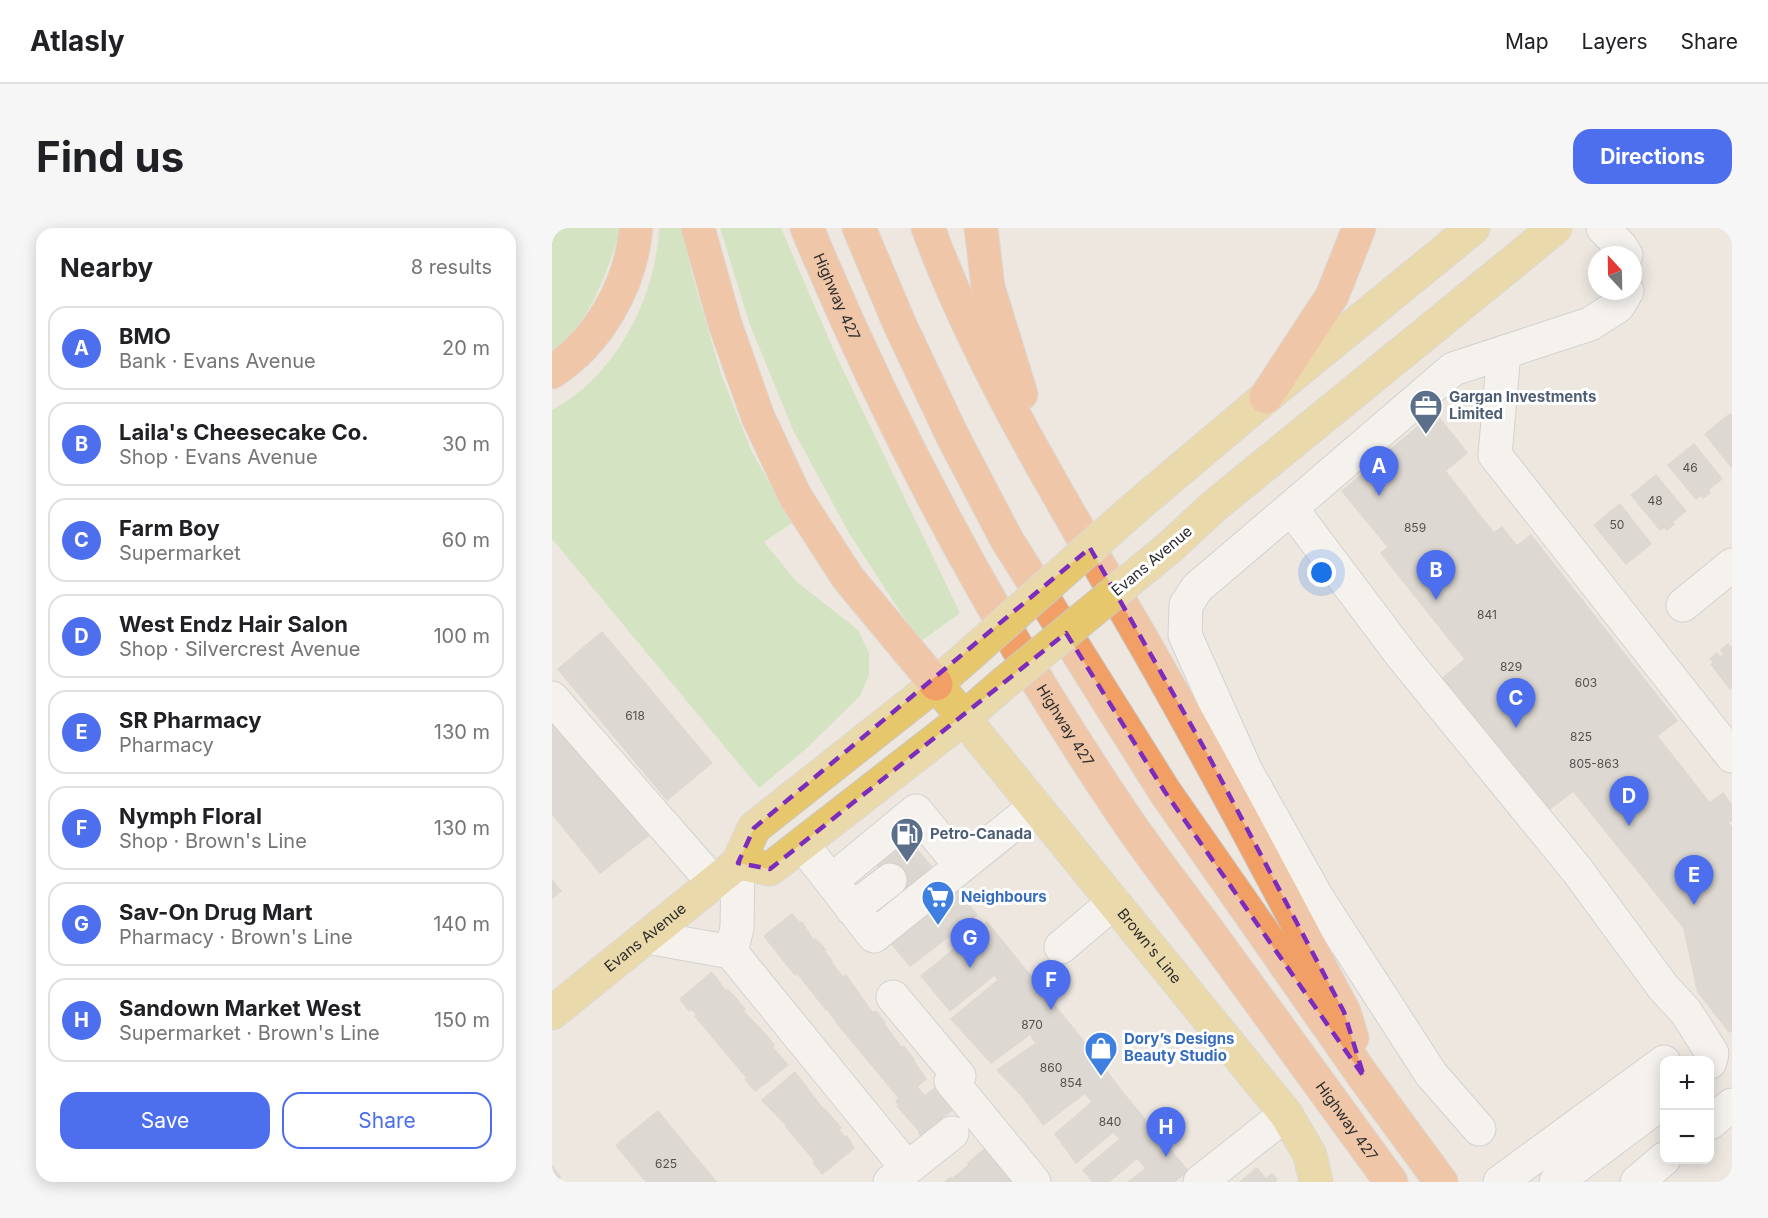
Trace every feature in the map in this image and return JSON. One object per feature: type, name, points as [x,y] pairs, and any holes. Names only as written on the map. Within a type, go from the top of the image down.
[{"type":"highway","points":[[552,372],[569,361],[598,330],[619,292],[635,244],[636,228]]},
{"type":"highway","points":[[698,228],[724,324],[758,417],[795,496],[848,578],[936,684]]},
{"type":"highway","name":"Highway 427","points":[[807,228],[886,403],[939,508],[976,577],[1042,689],[1123,814],[1391,1182]]},
{"type":"highway","points":[[859,228],[900,325],[953,437],[1007,540],[1165,792],[1364,1077],[1441,1182]]},
{"type":"highway","points":[[928,228],[944,273],[996,380],[1051,481],[1207,753],[1344,1012],[1364,1077]]},
{"type":"highway","points":[[981,228],[988,287],[1014,374],[1051,481]]},
{"type":"highway","points":[[1266,397],[1332,296],[1359,228]]},
{"type":"main road","name":"Evans Avenue","points":[[552,1013],[726,873],[754,828],[936,684],[1137,506],[1473,228]]},
{"type":"main road","name":"Evans Avenue","points":[[726,873],[770,869],[964,718],[1170,547],[1213,507],[1555,228]]},
{"type":"main road","name":"Brown's Line","points":[[936,684],[1286,1114],[1310,1155],[1316,1182]]},
{"type":"street","points":[[1603,228],[1619,246]]},
{"type":"street","points":[[1479,1129],[1431,1074],[1318,899],[1246,771],[1185,635],[1186,605],[1197,588],[1453,369],[1590,324],[1618,306],[1622,300]]},
{"type":"street","points":[[1504,352],[1495,455],[1732,756]]},
{"type":"street","points":[[1292,508],[1403,657],[1577,870],[1664,987],[1686,1012],[1694,1053],[1500,1182]]},
{"type":"street","points":[[1683,605],[1732,565]]},
{"type":"street","points":[[552,698],[726,873],[737,928],[731,952]]},
{"type":"street","points":[[802,844],[874,936],[1036,806]]},
{"type":"street","points":[[831,881],[916,811],[931,847],[961,866]]},
{"type":"street","points":[[852,909],[890,880]]},
{"type":"street","points":[[1060,947],[1114,902]]},
{"type":"street","points":[[647,937],[731,952],[898,1175],[952,1133]]},
{"type":"street","points":[[893,997],[958,1076],[951,1081],[1034,1182]]},
{"type":"street","points":[[1556,1182],[1660,1105]]},
{"type":"street","points":[[1714,1120],[1732,1105]]},
{"type":"street","points":[[1200,1182],[1286,1114]]},
{"type":"street","points":[[1637,1182],[1660,1164]]},
{"type":"highlighted area","points":[[1090,548],[1207,753],[1344,1012],[1364,1077],[1165,792],[1066,633],[770,869],[738,863],[754,828]]},
{"type":"green space","points":[[552,228],[621,228],[596,296],[577,326],[552,351]]},
{"type":"green space","points":[[659,228],[682,228],[692,274],[721,374],[751,450],[792,523],[764,542],[796,581],[858,630],[869,653],[869,675],[860,696],[808,747],[759,788],[552,539],[552,410],[575,396],[595,377],[613,356],[628,333],[650,281]]},
{"type":"green space","points":[[720,228],[781,228],[835,353],[960,613],[920,642],[849,533],[793,430],[750,325]]},
{"type":"building","points":[[1435,411],[1468,453],[1446,471],[1494,532],[1502,526],[1517,545],[1531,534],[1678,721],[1658,736],[1710,802],[1723,792],[1732,804],[1732,821],[1729,823],[1732,826],[1732,1031],[1729,1033],[1697,992],[1683,928],[1573,792],[1547,812],[1438,681],[1464,659],[1380,553],[1387,547],[1341,491]]},
{"type":"building","points":[[1730,413],[1732,415],[1732,469],[1704,434]]},
{"type":"building","points":[[1694,443],[1723,479],[1709,490],[1711,493],[1703,499],[1701,496],[1696,500],[1667,465]]},
{"type":"building","points":[[1656,474],[1687,511],[1673,522],[1675,524],[1667,531],[1664,528],[1660,531],[1630,495]]},
{"type":"building","points":[[1620,503],[1652,544],[1626,565],[1593,525]]},
{"type":"building","points":[[602,631],[713,763],[667,801],[557,669]]},
{"type":"building","points":[[1728,643],[1732,647],[1732,688],[1730,690],[1710,664],[1713,662],[1709,659],[1717,652],[1720,656],[1723,654],[1720,650]]},
{"type":"building","points":[[552,715],[649,836],[600,874],[552,815]]},
{"type":"building","points":[[904,833],[942,878],[910,905],[872,860]]},
{"type":"building","points":[[552,879],[562,891],[552,899]]},
{"type":"building","points":[[952,882],[978,915],[910,967],[884,936]]},
{"type":"building","points":[[792,913],[800,922],[802,921],[814,940],[816,938],[827,950],[825,951],[843,976],[846,974],[873,1012],[876,1010],[902,1047],[904,1045],[915,1060],[927,1079],[918,1087],[925,1095],[935,1087],[954,1110],[943,1118],[952,1129],[926,1144],[919,1132],[896,1106],[898,1105],[895,1101],[898,1098],[763,936]]},
{"type":"building","points":[[987,921],[1189,1171],[1175,1182],[1127,1182],[1145,1168],[1137,1159],[1110,1182],[1092,1182],[1082,1170],[1119,1139],[1113,1133],[1076,1164],[1054,1134],[1091,1102],[1085,1094],[1043,1126],[1022,1097],[996,1070],[1035,1043],[1030,1035],[991,1064],[950,1019],[997,980],[994,976],[950,1012],[920,976]]},
{"type":"building","points":[[712,971],[726,990],[728,989],[746,1009],[744,1011],[767,1035],[775,1045],[773,1047],[789,1065],[755,1092],[694,1016],[696,1015],[691,1010],[689,1012],[679,999]]},
{"type":"building","points":[[795,1071],[824,1109],[842,1128],[840,1130],[845,1136],[847,1135],[855,1148],[822,1175],[812,1162],[814,1161],[786,1126],[761,1100]]},
{"type":"building","points":[[658,1110],[717,1182],[645,1182],[615,1145]]},
{"type":"building","points":[[987,1146],[1016,1182],[944,1182],[968,1165],[967,1163]]},
{"type":"building","points":[[552,1165],[562,1177],[556,1182],[552,1182]]},
{"type":"building","points":[[1257,1167],[1266,1178],[1272,1173],[1278,1180],[1275,1182],[1239,1182]]},
{"type":"tunnel","points":[[890,880],[922,854]]},
{"type":"place","name":"Gargan Investments Limited","points":[[1426,435]]},
{"type":"place","name":"BMO","points":[[1379,496]]},
{"type":"place","name":"Laila's Cheesecake Co.","points":[[1436,600]]},
{"type":"place","name":"Farm Boy","points":[[1516,728]]},
{"type":"place","name":"West Endz Hair Salon","points":[[1629,826]]},
{"type":"place","name":"Petro-Canada","points":[[907,863]]},
{"type":"place","name":"SR Pharmacy","points":[[1694,905]]},
{"type":"place","name":"Neighbours","points":[[938,926]]},
{"type":"place","name":"Sav-On Drug Mart","points":[[970,968]]},
{"type":"place","name":"Nymph Floral","points":[[1051,1010]]},
{"type":"place","name":"Dory’s Designs Beauty Studio","points":[[1101,1077]]},
{"type":"place","name":"Sandown Market West","points":[[1166,1157]]}]
